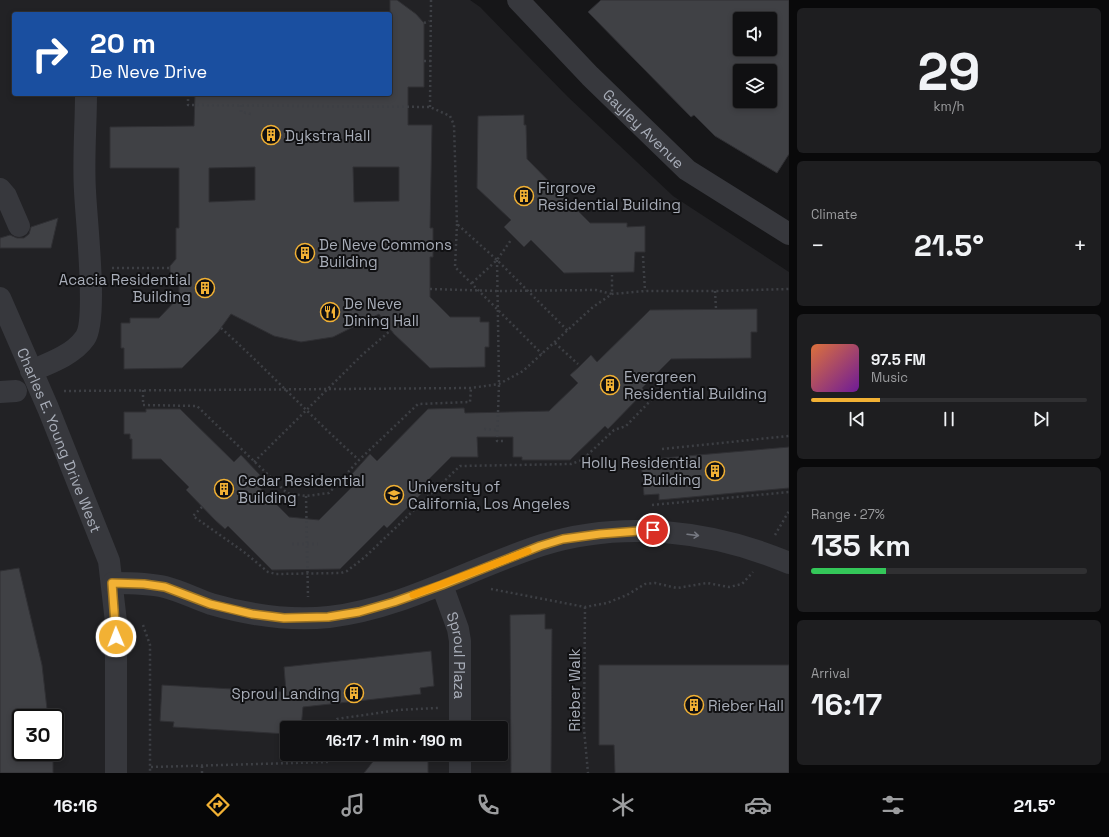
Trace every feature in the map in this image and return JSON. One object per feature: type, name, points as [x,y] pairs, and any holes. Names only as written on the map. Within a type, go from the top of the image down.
[{"type":"street","name":"Gayley Avenue","points":[[518,0],[601,87],[688,170],[789,234]]},
{"type":"street","points":[[31,370],[77,348],[86,337],[90,321],[90,268],[85,190],[86,96]]},
{"type":"street","points":[[0,189],[6,196],[19,226]]},
{"type":"street","name":"Charles E. Young Drive West","points":[[0,298],[109,561],[116,622],[116,773]]},
{"type":"street","points":[[112,583],[144,584],[165,587],[210,604],[252,614],[305,618],[359,612],[442,585],[540,546],[563,539],[608,533],[653,530],[700,536],[753,549],[789,563]]},
{"type":"street","name":"Sproul Plaza","points":[[442,585],[458,629],[460,641],[460,718]]},
{"type":"street","points":[[460,761],[460,773]]},
{"type":"path","points":[[430,107],[431,61],[429,21],[431,0]]},
{"type":"path","points":[[424,23],[429,21]]},
{"type":"path","points":[[424,61],[431,61]]},
{"type":"path","points":[[188,96],[188,105],[430,107],[450,116],[454,124],[456,224],[455,267],[542,354]]},
{"type":"path","points":[[241,105],[241,112],[252,114]]},
{"type":"path","points":[[456,224],[497,260],[568,331]]},
{"type":"path","points":[[472,283],[497,260],[511,240]]},
{"type":"path","points":[[643,256],[644,291]]},
{"type":"path","points":[[497,260],[499,384],[496,430],[497,441],[506,441]]},
{"type":"path","points":[[90,268],[169,268]]},
{"type":"path","points":[[612,275],[612,294]]},
{"type":"path","points":[[430,289],[498,291],[596,290],[612,294],[644,291],[715,292],[789,289]]},
{"type":"path","points":[[715,292],[716,309]]},
{"type":"path","points":[[61,391],[471,388],[499,384],[523,371],[593,307],[612,294]]},
{"type":"path","points":[[221,328],[359,460]]},
{"type":"path","points":[[254,462],[362,355],[391,330]]},
{"type":"path","points":[[555,343],[578,364]]},
{"type":"path","points":[[143,390],[143,405],[197,406],[287,493],[306,496],[330,493],[359,460],[418,404],[470,402],[471,388]]},
{"type":"path","points":[[202,507],[193,516],[244,552],[268,572],[276,574],[341,573],[365,557],[460,466],[571,464],[582,460],[614,430],[626,426],[654,397]]},
{"type":"path","points":[[484,430],[496,430]]},
{"type":"path","points":[[662,449],[789,436]]},
{"type":"path","points":[[652,505],[789,492]]},
{"type":"path","points":[[306,496],[308,599]]},
{"type":"path","points":[[773,538],[789,511]]},
{"type":"path","points":[[292,544],[318,544]]},
{"type":"path","points":[[485,588],[585,607],[607,603],[627,595],[645,584],[656,583],[677,588],[699,583],[729,587],[735,586],[742,584],[752,575],[756,567]]},
{"type":"path","name":"Rieber Walk","points":[[585,607],[584,729],[588,773]]},
{"type":"path","points":[[143,625],[150,646],[150,773]]},
{"type":"path","points":[[335,721],[337,719],[398,710],[460,718]]},
{"type":"path","points":[[151,767],[329,761]]},
{"type":"path","points":[[202,766],[202,773]]},
{"type":"shaded area","name":"University of California, Los Angeles","points":[[0,0],[470,0],[480,7],[568,97],[673,196],[789,272],[789,773],[0,773]]},
{"type":"building","points":[[390,0],[397,0],[416,14],[424,23],[424,87],[408,87],[408,125],[432,125],[430,228],[433,228],[433,257],[430,257],[430,297],[450,317],[480,317],[480,322],[489,322],[489,347],[485,347],[485,367],[430,368],[394,334],[379,314],[333,337],[301,342],[274,336],[231,314],[218,332],[182,368],[124,369],[124,348],[121,348],[121,323],[130,323],[130,318],[159,318],[179,297],[179,281],[171,274],[170,266],[176,259],[176,228],[179,228],[179,168],[110,168],[110,127],[194,126],[195,96],[392,96],[392,12],[390,12]],"holes":[[[255,167],[255,200],[209,202],[209,168]],[[353,167],[399,167],[399,201],[354,202]]]},
{"type":"building","points":[[601,0],[789,0],[789,154],[777,173],[715,136],[694,115],[691,117],[588,12]]},
{"type":"building","name":"Firgrove Residential Building","points":[[524,115],[524,125],[526,125],[527,159],[590,223],[627,223],[627,227],[645,226],[645,252],[635,252],[634,272],[564,273],[531,240],[524,247],[504,227],[511,220],[477,188],[478,116]]},
{"type":"building","points":[[58,218],[51,248],[0,248],[0,238],[10,235],[17,238],[24,238],[29,234],[31,227]]},
{"type":"building","points":[[757,309],[757,332],[751,332],[751,358],[671,359],[642,388],[645,391],[608,429],[605,426],[570,460],[522,460],[522,457],[513,457],[513,437],[477,437],[478,457],[451,457],[422,486],[425,490],[387,528],[384,525],[340,569],[272,570],[228,526],[225,529],[215,520],[186,490],[189,487],[161,459],[132,459],[132,439],[130,439],[130,434],[124,434],[124,412],[146,412],[146,409],[180,409],[234,462],[241,455],[260,475],[253,481],[289,517],[319,520],[358,481],[351,475],[370,454],[377,461],[428,409],[464,408],[465,413],[549,411],[578,383],[570,375],[591,355],[597,362],[650,310]]},
{"type":"building","name":"Holly Residential Building","points":[[789,447],[789,488],[659,500],[659,494],[644,495],[641,460]]},
{"type":"building","points":[[19,568],[42,665],[47,709],[12,709],[12,761],[53,761],[53,773],[0,773],[0,571]]},
{"type":"building","points":[[545,614],[545,629],[552,629],[551,773],[511,773],[510,615]]},
{"type":"building","name":"Sproul Landing","points":[[431,651],[434,686],[420,688],[421,694],[303,707],[302,721],[280,721],[280,734],[173,727],[174,722],[160,721],[162,685],[286,692],[284,667]]},
{"type":"building","name":"Rieber Hall","points":[[599,665],[789,665],[789,773],[615,773],[614,745],[599,745]]},
{"type":"building","points":[[373,761],[428,761],[428,773],[364,773]]},
{"type":"slow traffic","points":[[413,595],[528,551]]},
{"type":"place","name":"Dykstra Hall","points":[[271,135]]},
{"type":"place","name":"Firgrove Residential Building","points":[[524,196]]},
{"type":"place","name":"De Neve Commons Building","points":[[305,253]]},
{"type":"place","name":"Acacia Residential Building","points":[[205,288]]},
{"type":"place","name":"De Neve Dining Hall","points":[[330,312]]},
{"type":"place","name":"Evergreen Residential Building","points":[[610,385]]},
{"type":"place","name":"Holly Residential Building","points":[[715,471]]},
{"type":"place","name":"Cedar Residential Building","points":[[224,489]]},
{"type":"place","name":"University of California, Los Angeles","points":[[394,495]]},
{"type":"place","name":"Sproul Landing","points":[[354,693]]},
{"type":"place","name":"Rieber Hall","points":[[694,705]]},
{"type":"route","points":[[116,637],[112,583],[144,584],[165,587],[210,604],[252,614],[284,618],[328,617],[359,612],[394,602],[442,585],[540,546],[563,539],[600,534],[653,530]]}]
